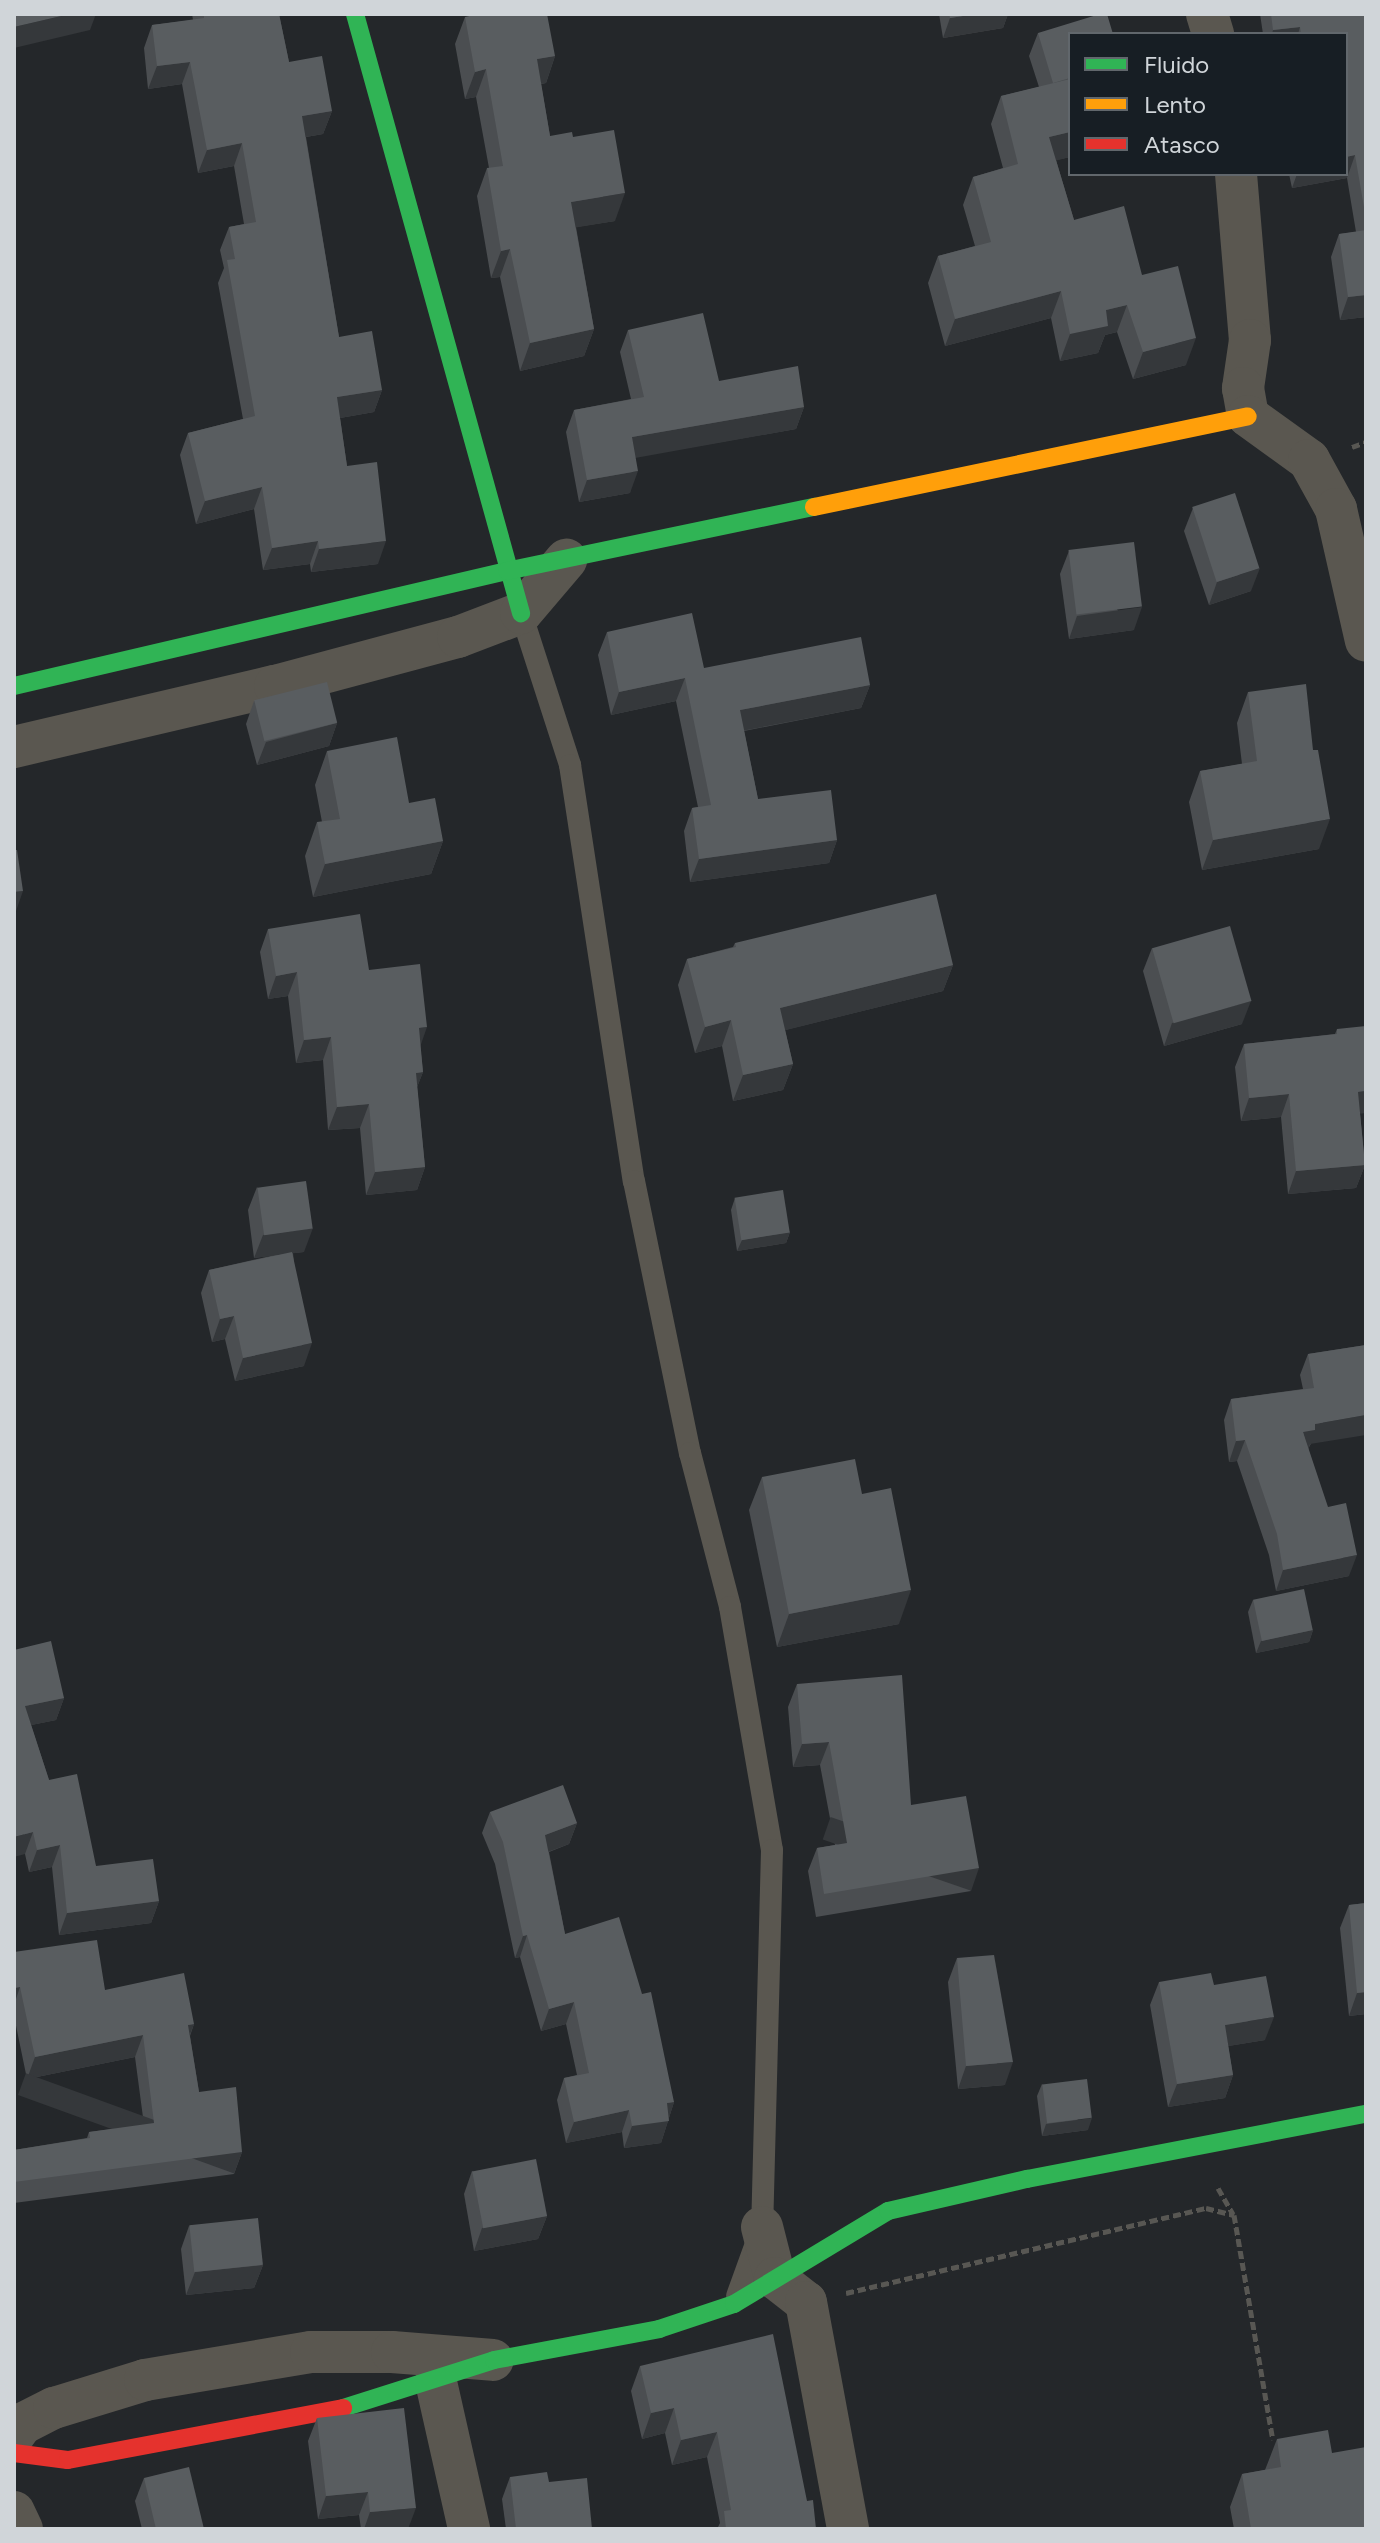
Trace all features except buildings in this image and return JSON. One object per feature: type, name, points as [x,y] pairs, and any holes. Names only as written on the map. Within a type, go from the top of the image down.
[{"type":"street","points":[[355,14],[521,613]]},
{"type":"street","points":[[1236,176],[1250,340],[1243,388],[1248,416],[1309,460],[1336,509],[1366,641]]},
{"type":"street","points":[[14,686],[507,571],[1248,416]]},
{"type":"street","points":[[14,747],[275,686],[458,637],[521,613],[566,560]]},
{"type":"street","points":[[14,2453],[68,2460],[357,2405],[436,2382],[494,2360],[659,2329],[734,2304],[791,2290],[888,2211],[1027,2179],[1366,2114]]},
{"type":"street","points":[[762,2227],[791,2290],[848,2529]]},
{"type":"street","points":[[14,2435],[22,2424],[54,2408],[145,2380],[311,2352],[392,2352],[494,2360]]},
{"type":"street","points":[[436,2382],[469,2529]]},
{"type":"street","points":[[14,2512],[22,2529]]},
{"type":"lane","points":[[521,613],[570,765],[634,1181],[690,1453],[730,1607],[772,1850],[762,2227],[734,2304]]},
{"type":"path","points":[[791,2290],[1206,2208],[1234,2215],[1273,2440]]},
{"type":"traffic: fast","points":[[355,14],[521,613]]},
{"type":"traffic: fast","points":[[14,686],[507,571],[814,507]]},
{"type":"traffic: fast","points":[[343,2408],[494,2360],[659,2329],[734,2304],[888,2211],[1027,2179],[1366,2114]]},
{"type":"traffic: slow","points":[[814,507],[1248,416]]},
{"type":"traffic: jam","points":[[14,2453],[68,2460],[343,2408]]}]
